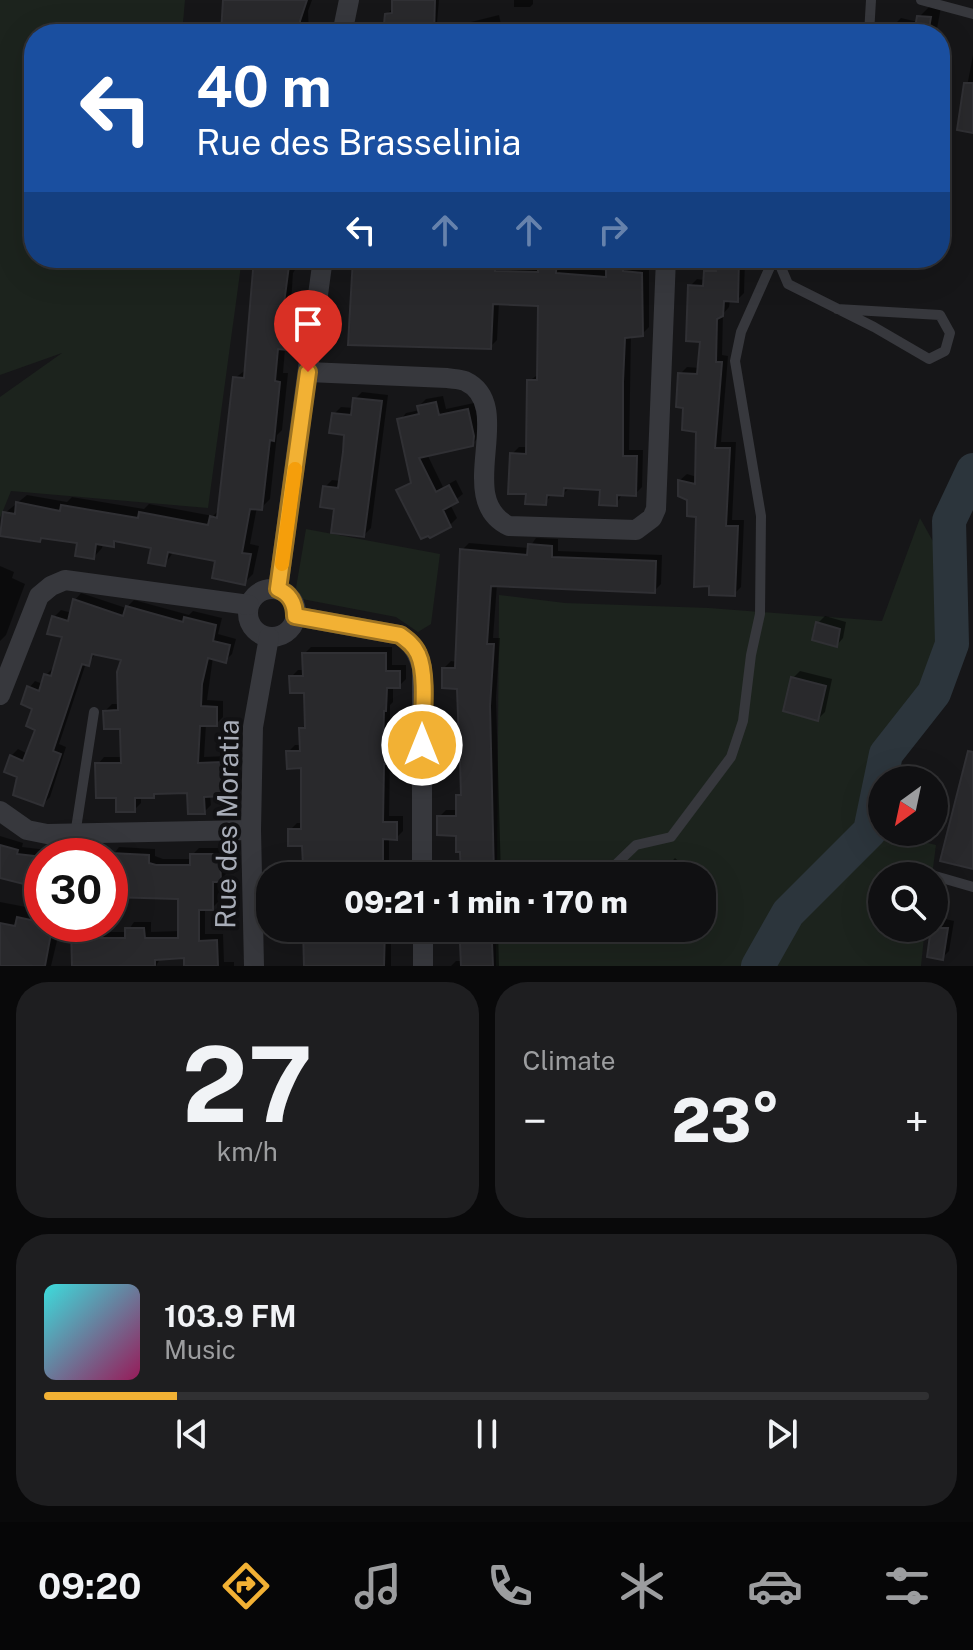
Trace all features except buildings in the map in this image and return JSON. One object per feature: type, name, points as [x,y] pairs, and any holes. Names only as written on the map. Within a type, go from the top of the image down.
[{"type":"street","points":[[344,24],[349,0]]},
{"type":"street","points":[[278,589],[322,268]]},
{"type":"street","points":[[308,372],[465,381],[486,404],[485,489],[490,511],[498,520],[509,526],[636,530],[652,518],[656,509],[666,268]]},
{"type":"street","points":[[0,695],[39,596],[65,580],[249,605]]},
{"type":"street","points":[[278,589],[289,596],[295,616],[290,629],[284,634],[269,637],[252,626],[247,612],[257,593],[278,589]]},
{"type":"street","points":[[295,616],[400,635],[411,643],[419,655],[422,668],[422,862]]},
{"type":"street","name":"Rue des Moratia","points":[[254,966],[251,830],[253,727],[269,637]]},
{"type":"street","points":[[0,811],[27,830],[75,835],[251,830]]},
{"type":"street","points":[[423,942],[423,966]]},
{"type":"lane","points":[[870,24],[871,0]]},
{"type":"lane","points":[[921,0],[973,14]]},
{"type":"lane","points":[[618,862],[636,845],[671,837],[731,757],[743,721],[751,655],[760,614],[761,516],[735,361],[741,332],[771,268]]},
{"type":"lane","points":[[781,268],[788,284],[929,359],[945,351],[950,333],[940,315],[837,309]]},
{"type":"lane","points":[[75,835],[94,712]]},
{"type":"lane","points":[[948,880],[973,887]]},
{"type":"shaded area","points":[[0,0],[185,0],[183,24],[24,24],[24,268],[241,268],[208,508],[11,491],[0,518],[0,397],[62,353],[0,375]]},
{"type":"shaded area","points":[[920,518],[940,554],[943,645],[918,699],[878,756],[875,766],[868,766],[868,793],[860,823],[868,826],[868,846],[936,846],[934,862],[868,862],[868,942],[924,942],[921,966],[496,966],[496,942],[716,942],[716,862],[497,862],[499,595],[565,603],[709,608],[882,621]]},
{"type":"shaded area","points":[[306,529],[440,554],[431,624],[418,632],[396,617],[302,599],[296,588]]},
{"type":"waterway","points":[[758,966],[788,913],[870,831],[886,754],[934,693],[952,644],[949,521],[973,470]]},
{"type":"slow traffic","points":[[282,564],[295,469]]},
{"type":"route","points":[[308,372],[278,589],[293,602],[295,616],[353,624],[400,635],[411,643],[419,655],[422,668],[422,745]]}]
